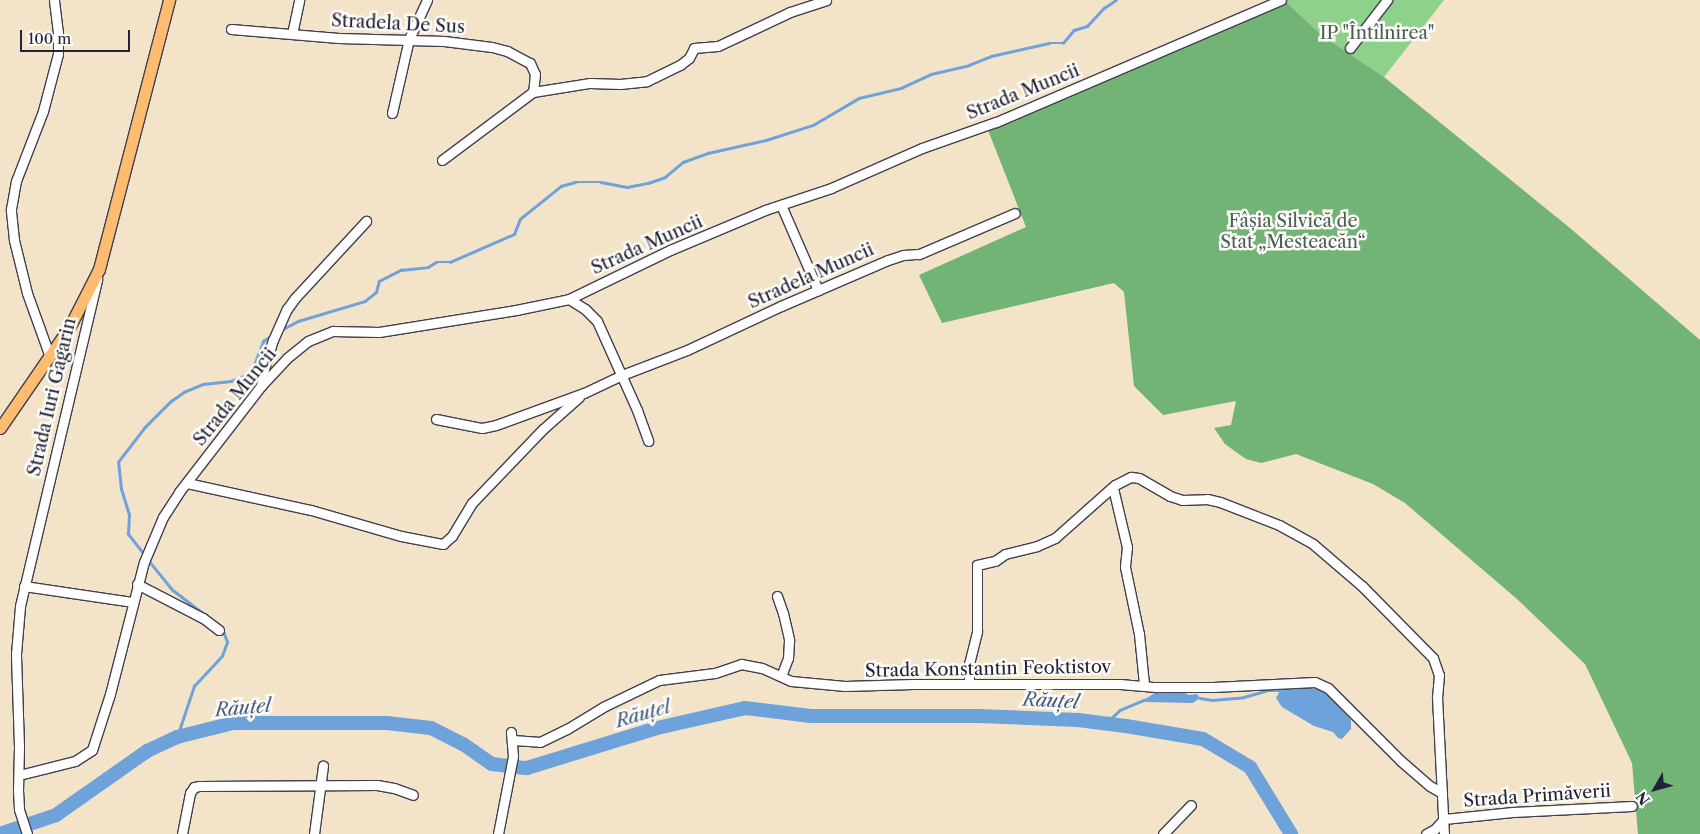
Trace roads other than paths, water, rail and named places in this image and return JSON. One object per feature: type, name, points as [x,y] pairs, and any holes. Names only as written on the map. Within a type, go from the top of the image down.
[{"type":"main road","name":"Strada Iuri Gagarin","points":[[99,269],[169,0]]},
{"type":"main road","points":[[0,428],[50,357],[86,298],[99,269]]},
{"type":"street","points":[[50,357],[29,301],[14,240],[11,209],[15,187],[43,111],[58,54],[58,33],[54,0]]},
{"type":"street","points":[[292,34],[299,0]]},
{"type":"street","points":[[392,113],[408,39],[427,0]]},
{"type":"street","points":[[442,160],[533,92],[590,84],[620,84],[647,81],[680,65],[689,58],[694,48],[718,46],[790,12],[826,0]]},
{"type":"street","name":"Strada Muncii","points":[[19,775],[75,761],[92,750],[110,694],[137,584],[156,532],[172,502],[262,386],[294,351],[308,341],[333,331],[379,332],[516,310],[569,299],[670,250],[781,205],[831,188],[922,148],[996,122],[1281,0]]},
{"type":"street","points":[[1350,48],[1387,0]]},
{"type":"street","name":"Stradela De Sus","points":[[231,29],[346,39],[408,39],[474,44],[507,51],[524,59],[534,69],[533,92]]},
{"type":"street","points":[[781,205],[818,290]]},
{"type":"street","name":"Stradela Muncii","points":[[436,419],[472,427],[488,428],[584,394],[622,375],[687,350],[888,260],[929,250],[1014,213]]},
{"type":"street","points":[[262,386],[264,370],[277,329],[287,309],[366,221]]},
{"type":"street","name":"Strada Iuri Gagarin","points":[[27,834],[20,809],[16,654],[24,586],[70,400],[99,269]]},
{"type":"street","points":[[569,299],[585,309],[597,321],[622,375],[648,441]]},
{"type":"street","points":[[187,483],[311,510],[437,544],[447,542],[472,503],[543,430],[584,394]]},
{"type":"street","points":[[969,684],[969,664],[977,631],[977,565],[995,561],[1005,554],[1037,546],[1055,538],[1120,482],[1131,477],[1140,478],[1170,496],[1187,501],[1213,500],[1279,525],[1319,549],[1362,586],[1425,648],[1435,662],[1439,675],[1437,697],[1444,834]]},
{"type":"street","points":[[1113,488],[1128,547],[1125,567],[1139,634],[1144,684]]},
{"type":"street","points":[[137,584],[203,618],[219,630]]},
{"type":"street","points":[[24,586],[132,602]]},
{"type":"street","points":[[777,596],[784,612],[789,640],[788,658],[781,676]]},
{"type":"street","name":"Strada Konstantin Feoktistov","points":[[498,834],[513,756],[512,736],[540,742],[605,706],[666,678],[715,673],[741,664],[753,666],[791,681],[845,686],[1144,684],[1156,687],[1213,687],[1299,681],[1322,684],[1401,760],[1430,786],[1442,793]]},
{"type":"street","points":[[314,834],[319,784],[323,766]]},
{"type":"street","points":[[182,834],[190,793],[194,787],[319,784],[387,786],[413,795]]},
{"type":"street","points":[[1163,834],[1191,805]]},
{"type":"street","name":"Strada Primăverii","points":[[1444,819],[1512,812],[1632,806]]},
{"type":"street","points":[[1426,834],[1435,829],[1444,819]]},
{"type":"water","points":[[1288,687],[1307,687],[1324,691],[1351,720],[1351,729],[1342,739],[1338,738],[1333,732],[1314,726],[1282,707],[1276,698],[1280,691]]},
{"type":"water","points":[[1181,691],[1189,695],[1197,694],[1200,698],[1193,703],[1146,702],[1144,700],[1156,692],[1169,693]]},
{"type":"waterway","points":[[283,329],[298,321],[365,301],[376,292],[379,281],[401,270],[428,267],[436,262],[450,262],[514,234],[520,219],[561,186],[575,182],[601,182],[627,187],[648,183],[665,177],[683,162],[708,153],[766,140],[813,125],[859,98],[901,88],[931,74],[969,65],[991,56],[1049,43],[1063,43],[1074,30],[1087,26],[1104,8],[1116,0]]},
{"type":"waterway","points":[[142,552],[128,534],[129,515],[121,489],[118,462],[145,427],[171,401],[184,392],[203,384],[231,381],[251,373],[263,341],[268,338]]},
{"type":"waterway","points":[[150,562],[173,590],[217,624]]},
{"type":"waterway","points":[[177,737],[194,686],[222,656],[227,642],[223,631]]},
{"type":"waterway","points":[[1200,698],[1212,700],[1244,697],[1265,691],[1280,691]]},
{"type":"waterway","points":[[1106,723],[1120,710],[1144,700]]},
{"type":"waterway","name":"Răuțel","points":[[0,834],[56,815],[147,751],[177,737],[233,723],[387,723],[431,728],[463,744],[492,764],[527,768],[657,728],[745,708],[811,716],[979,716],[1078,720],[1203,739],[1250,767],[1291,834]]},
{"type":"park label","name":"IP \"Întîlnirea\"","points":[[1377,33]]},
{"type":"park label","name":"Fâșia Silvică de Stat „Mesteacăn“","points":[[1293,232]]}]
